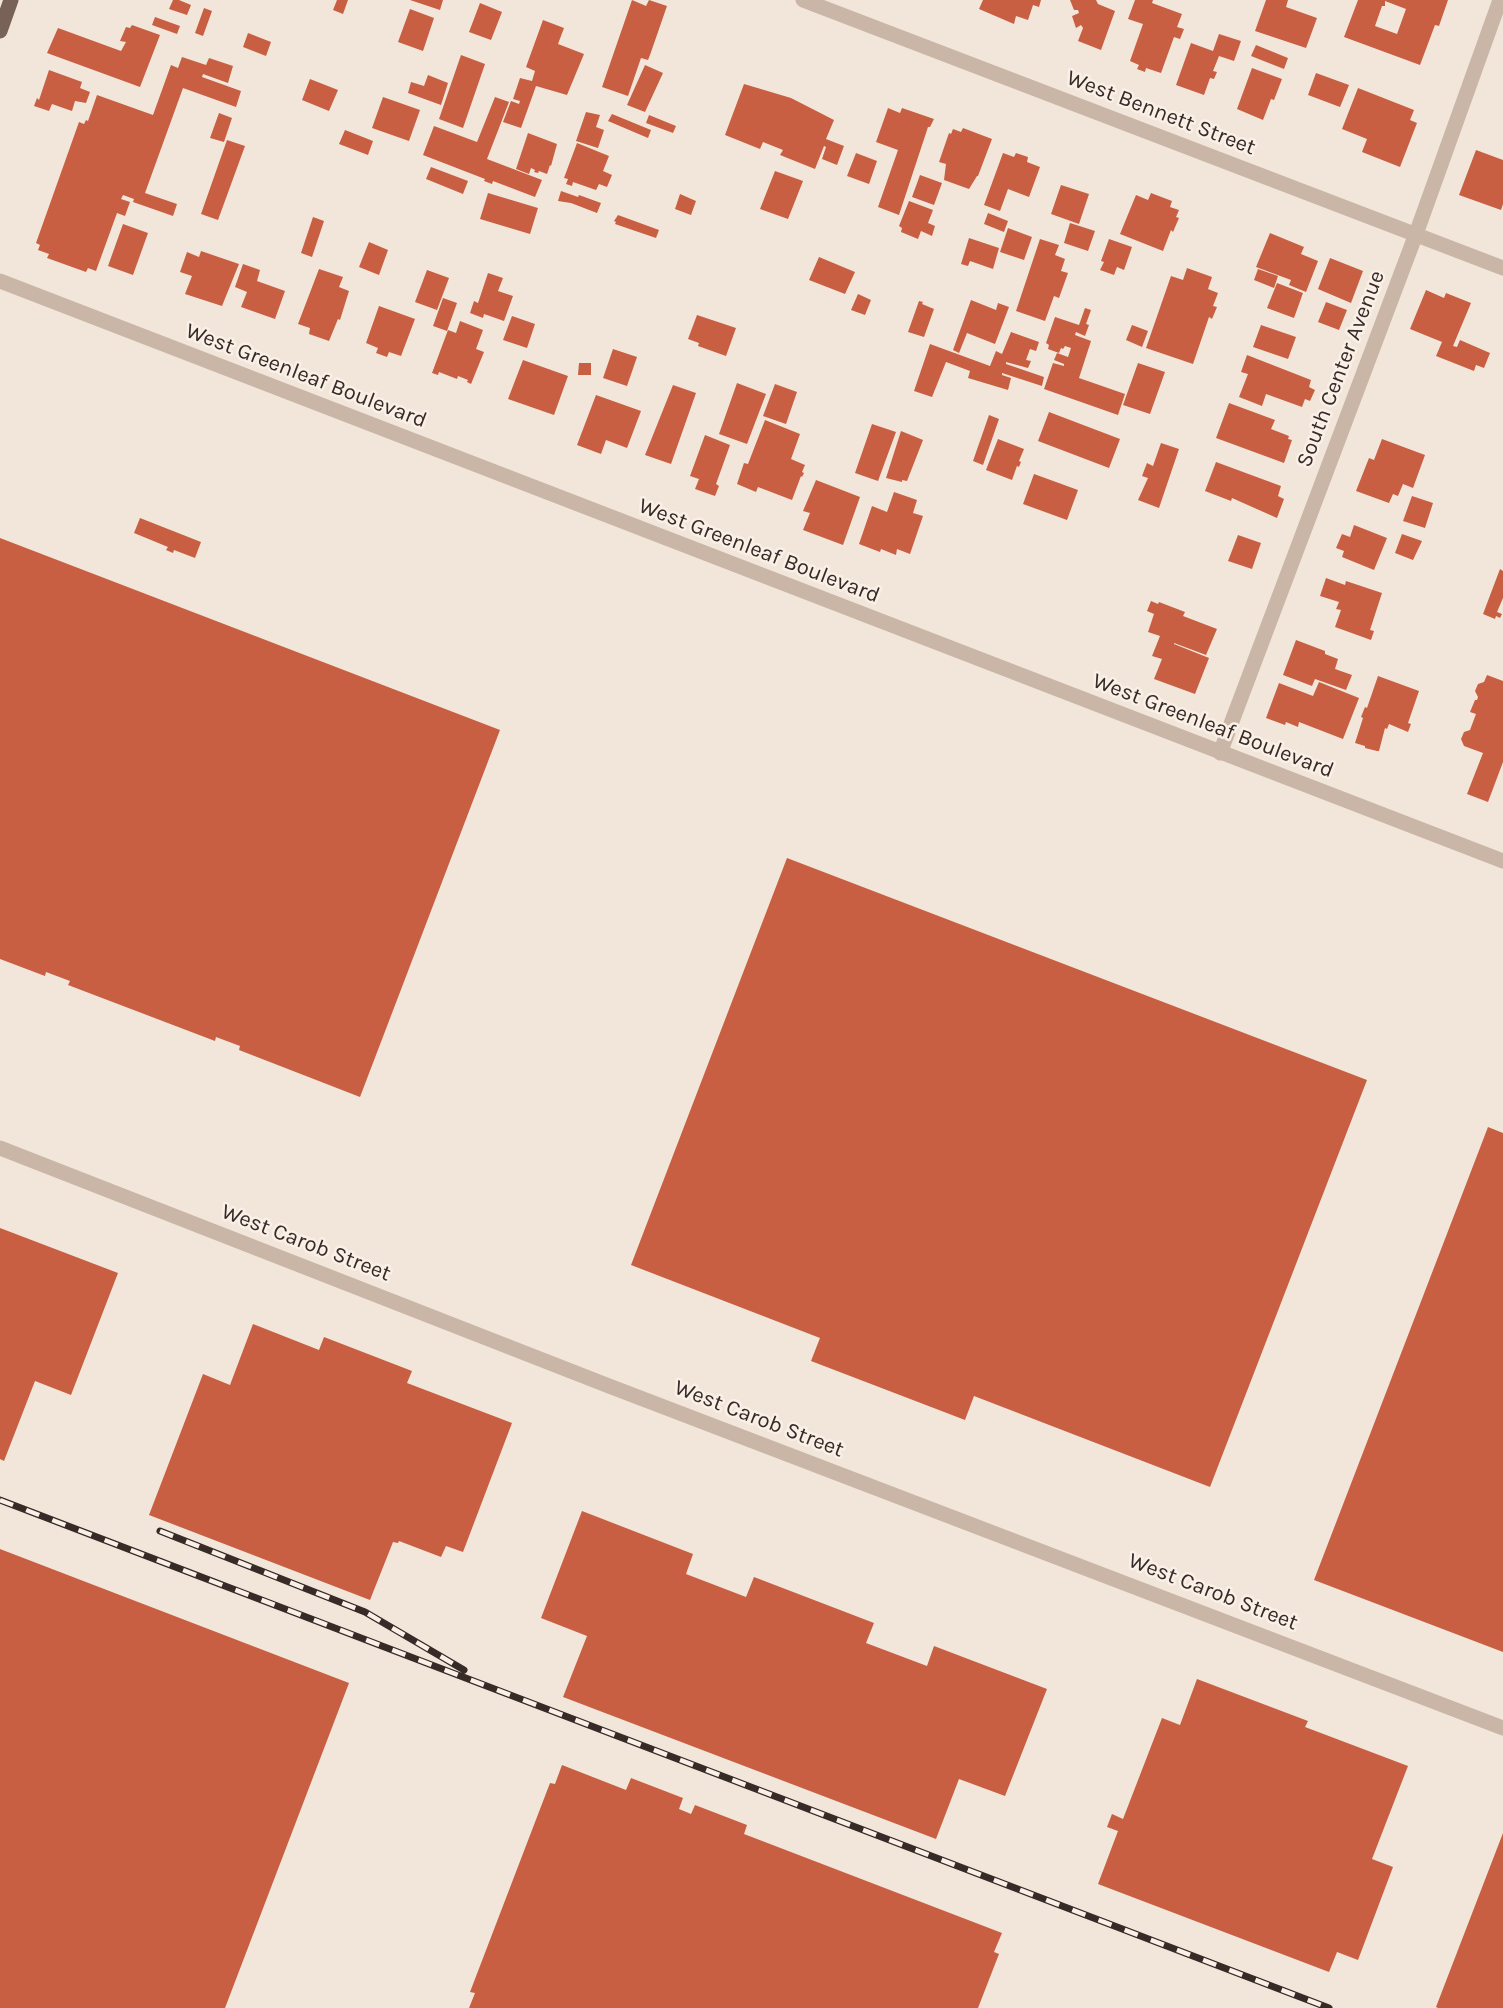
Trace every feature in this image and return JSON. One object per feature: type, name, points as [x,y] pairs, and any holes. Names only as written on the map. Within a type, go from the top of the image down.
[{"type":"main road","points":[[0,32],[11,0]]},
{"type":"street","name":"West Bennett Street","points":[[803,0],[1503,268]]},
{"type":"street","name":"South Center Avenue","points":[[1220,753],[1416,234],[1500,0]]},
{"type":"street","name":"West Greenleaf Boulevard","points":[[0,281],[1503,861]]},
{"type":"street","name":"West Carob Street","points":[[0,1148],[609,1386],[1503,1728]]},
{"type":"building","points":[[173,0],[191,5],[187,15],[169,9]]},
{"type":"building","points":[[337,0],[348,0],[343,14],[333,10]]},
{"type":"building","points":[[410,0],[443,0],[440,10]]},
{"type":"building","points":[[632,0],[646,6],[649,0],[667,6],[648,60],[641,58],[628,96],[602,87]]},
{"type":"building","points":[[983,0],[1041,0],[1039,7],[1033,5],[1028,20],[1016,16],[1014,24],[979,9]]},
{"type":"building","points":[[1070,0],[1096,0],[1098,4],[1115,11],[1101,50],[1078,41],[1083,28],[1081,25],[1076,28],[1072,16],[1079,13],[1078,10],[1074,10]]},
{"type":"building","points":[[1135,0],[1153,0],[1152,3],[1182,14],[1177,27],[1184,29],[1180,39],[1174,37],[1161,73],[1146,68],[1145,72],[1137,69],[1139,65],[1130,61],[1143,24],[1128,19]]},
{"type":"building","points":[[1266,0],[1288,0],[1286,7],[1317,18],[1306,48],[1255,31]]},
{"type":"building","points":[[1358,0],[1448,0],[1439,26],[1435,25],[1420,65],[1344,37]],"holes":[[[1385,1],[1406,9],[1397,34],[1375,26],[1382,6],[1385,6]]]},
{"type":"building","points":[[480,3],[502,12],[491,40],[469,32]]},
{"type":"building","points":[[204,8],[212,11],[203,36],[195,33]]},
{"type":"building","points":[[410,9],[434,18],[423,51],[398,42]]},
{"type":"building","points":[[155,17],[180,26],[177,34],[152,25]]},
{"type":"building","points":[[543,20],[564,28],[558,44],[584,54],[567,95],[536,86],[521,128],[503,122],[511,101],[519,104],[520,101],[513,99],[520,78],[532,81],[535,71],[526,67]]},
{"type":"building","points":[[132,25],[160,35],[140,87],[47,53],[58,28],[121,51],[126,42],[120,41],[126,27],[130,28]]},
{"type":"building","points":[[248,33],[271,42],[266,56],[243,47]]},
{"type":"building","points":[[1219,34],[1241,41],[1234,61],[1219,56],[1213,71],[1217,72],[1214,79],[1210,78],[1204,95],[1176,85],[1191,43],[1213,51]]},
{"type":"building","points":[[1256,45],[1288,58],[1284,69],[1251,56]]},
{"type":"building","points":[[461,55],[485,64],[463,128],[439,119]]},
{"type":"building","points":[[182,57],[206,65],[209,58],[233,66],[228,83],[203,74],[202,77],[241,91],[236,107],[183,88],[145,193],[177,204],[173,216],[133,202],[134,199],[123,195],[121,199],[130,202],[125,216],[117,213],[96,271],[88,268],[86,272],[47,258],[49,254],[38,250],[40,245],[36,243],[79,122],[84,124],[86,120],[88,121],[97,95],[153,115],[171,65],[178,68]]},
{"type":"building","points":[[645,65],[663,73],[645,112],[627,105]]},
{"type":"building","points":[[1252,68],[1282,79],[1263,120],[1237,109]]},
{"type":"building","points":[[49,70],[82,82],[80,88],[90,92],[86,103],[75,101],[72,111],[52,104],[49,111],[34,106],[37,98],[39,100]]},
{"type":"building","points":[[1316,73],[1349,85],[1340,107],[1308,95]]},
{"type":"building","points":[[428,75],[448,83],[441,105],[408,93],[411,82],[424,86]]},
{"type":"building","points":[[310,79],[338,90],[329,111],[302,100]]},
{"type":"building","points":[[744,84],[791,98],[834,120],[826,139],[844,146],[837,165],[822,159],[826,147],[824,146],[815,169],[780,155],[783,150],[763,142],[760,149],[725,135]]},
{"type":"building","points":[[1358,88],[1414,110],[1410,120],[1417,123],[1400,167],[1362,152],[1367,139],[1342,129]]},
{"type":"building","points":[[383,97],[420,110],[409,141],[372,128]]},
{"type":"building","points":[[495,97],[509,102],[487,159],[542,180],[535,197],[493,181],[492,184],[484,181],[485,179],[423,155],[434,126],[477,142]]},
{"type":"building","points":[[888,108],[900,113],[902,108],[934,119],[928,127],[899,215],[878,207],[898,150],[876,142]]},
{"type":"building","points":[[586,112],[600,115],[596,127],[604,130],[598,148],[576,141]]},
{"type":"building","points":[[219,113],[232,118],[224,142],[210,138]]},
{"type":"building","points":[[612,114],[651,130],[648,138],[608,121]]},
{"type":"building","points":[[649,115],[676,126],[673,133],[646,123]]},
{"type":"building","points":[[963,128],[992,139],[978,176],[969,189],[944,180],[946,164],[939,162],[949,133],[951,134],[953,129],[961,132]]},
{"type":"building","points":[[345,130],[373,141],[368,155],[339,144]]},
{"type":"building","points":[[528,133],[557,144],[547,174],[534,172],[535,170],[531,168],[529,174],[516,169]]},
{"type":"building","points":[[227,140],[245,146],[218,220],[201,214]]},
{"type":"building","points":[[577,143],[609,156],[603,171],[612,175],[607,187],[599,184],[596,190],[573,182],[572,186],[566,184],[568,179],[564,178]]},
{"type":"building","points":[[1476,150],[1503,160],[1501,210],[1459,195]]},
{"type":"building","points":[[856,153],[877,161],[869,184],[847,176]]},
{"type":"building","points":[[1003,153],[1014,157],[1016,153],[1028,157],[1027,162],[1040,167],[1029,197],[1008,189],[1000,211],[984,205]]},
{"type":"building","points":[[431,167],[468,181],[463,194],[426,179]]},
{"type":"building","points":[[775,171],[803,181],[788,219],[760,209]]},
{"type":"building","points":[[920,175],[942,183],[934,205],[912,197]]},
{"type":"building","points":[[1061,185],[1089,194],[1079,224],[1051,214]]},
{"type":"building","points":[[561,191],[601,203],[597,213],[571,203],[558,201]]},
{"type":"building","points":[[488,193],[538,208],[530,234],[480,219]]},
{"type":"building","points":[[1151,193],[1172,201],[1170,207],[1179,210],[1176,217],[1179,218],[1173,232],[1171,230],[1163,251],[1120,234],[1136,195],[1148,200]]},
{"type":"building","points":[[680,194],[696,201],[691,215],[675,209]]},
{"type":"building","points":[[909,201],[933,210],[928,223],[935,226],[932,236],[921,231],[918,239],[901,232],[902,228],[899,226]]},
{"type":"building","points":[[988,213],[1008,221],[1004,232],[984,224]]},
{"type":"building","points":[[618,215],[659,230],[656,238],[615,224],[614,221]]},
{"type":"building","points":[[313,217],[324,221],[312,257],[301,253]]},
{"type":"building","points":[[1070,223],[1095,231],[1088,251],[1064,243]]},
{"type":"building","points":[[123,224],[148,233],[133,275],[108,266]]},
{"type":"building","points":[[1008,228],[1032,237],[1024,260],[1000,252]]},
{"type":"building","points":[[1270,233],[1304,247],[1301,254],[1318,261],[1306,292],[1289,285],[1291,280],[1256,267]]},
{"type":"building","points":[[969,238],[999,248],[993,269],[970,261],[968,266],[961,264]]},
{"type":"building","points":[[1040,239],[1059,245],[1055,255],[1065,259],[1061,271],[1068,273],[1059,298],[1054,296],[1045,321],[1016,311]]},
{"type":"building","points":[[1109,239],[1132,247],[1124,270],[1117,267],[1114,275],[1100,270]]},
{"type":"building","points":[[369,242],[388,250],[379,275],[359,267]]},
{"type":"building","points":[[201,251],[239,264],[222,306],[185,294],[192,276],[180,272],[187,252],[199,257]]},
{"type":"building","points":[[819,257],[855,272],[845,294],[809,280]]},
{"type":"building","points":[[1330,258],[1363,271],[1351,303],[1318,289]]},
{"type":"building","points":[[243,264],[260,270],[257,281],[285,291],[275,319],[241,307],[247,292],[235,287]]},
{"type":"building","points":[[1187,268],[1212,277],[1208,289],[1218,293],[1213,306],[1217,307],[1212,319],[1209,317],[1193,364],[1146,348],[1171,276],[1183,280]]},
{"type":"building","points":[[319,269],[343,277],[339,287],[349,291],[340,320],[338,319],[329,341],[309,334],[310,328],[298,324]]},
{"type":"building","points":[[1258,269],[1278,276],[1274,288],[1254,280]]},
{"type":"building","points":[[427,270],[449,278],[437,310],[415,302]]},
{"type":"building","points":[[488,273],[503,278],[498,291],[513,296],[504,321],[484,314],[483,318],[470,313],[474,301],[478,303]]},
{"type":"building","points":[[1277,283],[1303,293],[1294,318],[1267,308]]},
{"type":"building","points":[[1426,290],[1444,298],[1446,293],[1471,303],[1453,346],[1457,347],[1460,340],[1490,353],[1484,368],[1476,365],[1474,371],[1436,356],[1442,342],[1410,329]]},
{"type":"building","points":[[858,294],[871,300],[865,315],[851,310]]},
{"type":"building","points":[[443,298],[457,303],[447,331],[433,326]]},
{"type":"building","points":[[971,300],[996,310],[998,303],[1009,307],[995,344],[967,333],[959,353],[953,350]]},
{"type":"building","points":[[919,301],[934,309],[924,337],[908,332]]},
{"type":"building","points":[[1326,302],[1347,310],[1339,330],[1318,322]]},
{"type":"building","points":[[379,306],[415,319],[401,356],[389,352],[387,357],[376,353],[378,348],[366,343]]},
{"type":"building","points":[[1085,308],[1091,310],[1085,336],[1076,332],[1075,335],[1091,341],[1079,378],[1125,394],[1118,415],[1044,389],[1053,363],[1064,366],[1054,360],[1057,353],[1068,357],[1071,348],[1065,346],[1059,353],[1048,349],[1049,345],[1046,343],[1055,317],[1079,325]]},
{"type":"building","points":[[697,315],[736,328],[726,356],[698,346],[699,343],[688,339]]},
{"type":"building","points":[[512,316],[535,324],[527,348],[503,340]]},
{"type":"building","points":[[460,321],[483,330],[476,349],[484,352],[471,384],[467,382],[468,380],[458,376],[457,379],[439,372],[438,375],[432,373],[448,330],[456,333]]},
{"type":"building","points":[[1132,325],[1148,331],[1142,347],[1126,340]]},
{"type":"building","points":[[1261,325],[1296,337],[1288,359],[1253,347]]},
{"type":"building","points":[[1011,332],[1039,342],[1036,351],[1030,349],[1026,360],[1031,361],[1028,368],[1006,362],[1006,364],[1044,377],[1042,386],[1002,373],[1011,378],[1008,390],[968,378],[970,371],[946,362],[932,397],[914,391],[930,344],[990,366],[996,351],[1002,354]]},
{"type":"building","points":[[613,349],[637,357],[627,386],[603,378]]},
{"type":"building","points":[[1247,355],[1311,380],[1309,387],[1315,390],[1310,401],[1305,399],[1302,407],[1266,394],[1262,406],[1239,397],[1248,374],[1241,372]]},
{"type":"building","points":[[523,360],[568,376],[554,415],[508,399]]},
{"type":"building","points":[[579,363],[591,363],[591,375],[578,375]]},
{"type":"building","points":[[1138,363],[1165,372],[1150,414],[1123,405]]},
{"type":"building","points":[[737,383],[766,394],[747,444],[719,434]]},
{"type":"building","points":[[775,384],[797,392],[786,424],[763,416]]},
{"type":"building","points":[[673,385],[696,393],[671,464],[645,455]]},
{"type":"building","points":[[596,395],[641,411],[627,448],[606,440],[601,454],[577,445]]},
{"type":"building","points":[[1229,403],[1275,420],[1271,429],[1289,436],[1288,439],[1292,440],[1284,463],[1216,438]]},
{"type":"building","points":[[1049,412],[1120,439],[1109,468],[1038,441]]},
{"type":"building","points":[[989,415],[999,419],[983,465],[973,461]]},
{"type":"building","points":[[765,420],[800,434],[791,459],[805,465],[802,472],[804,473],[792,500],[758,487],[756,492],[737,484],[744,463],[748,464]]},
{"type":"building","points":[[872,424],[896,432],[878,481],[855,473]]},
{"type":"building","points":[[901,431],[923,440],[907,481],[902,480],[902,482],[886,478]]},
{"type":"building","points":[[705,435],[730,445],[716,484],[719,486],[715,496],[695,489],[699,479],[690,476]]},
{"type":"building","points":[[998,439],[1024,449],[1019,461],[1021,462],[1012,480],[986,470]]},
{"type":"building","points":[[1382,439],[1425,455],[1413,488],[1403,484],[1398,496],[1393,494],[1389,503],[1356,491],[1369,458],[1374,460]]},
{"type":"building","points":[[1161,443],[1179,449],[1159,508],[1138,500],[1148,478],[1142,476],[1147,463],[1153,466]]},
{"type":"building","points":[[1216,462],[1281,486],[1278,496],[1284,499],[1277,518],[1232,498],[1231,501],[1205,491]]},
{"type":"building","points":[[1034,474],[1078,490],[1067,520],[1023,504]]},
{"type":"building","points":[[816,480],[860,497],[843,545],[803,530],[810,513],[803,511]]},
{"type":"building","points":[[894,492],[917,500],[913,513],[923,516],[910,554],[897,549],[896,555],[881,549],[880,552],[859,544],[872,506],[887,512]]},
{"type":"building","points":[[1412,496],[1433,503],[1425,528],[1403,521]]},
{"type":"building","points":[[140,518],[201,542],[195,558],[174,550],[173,553],[166,550],[168,547],[134,533]]},
{"type":"building","points":[[1354,525],[1387,538],[1374,570],[1342,557],[1344,551],[1336,548],[1342,534],[1350,537]]},
{"type":"building","points":[[1402,534],[1422,541],[1413,560],[1395,553]]},
{"type":"building","points":[[1238,535],[1261,543],[1252,569],[1228,561]]},
{"type":"building","points":[[0,538],[500,730],[360,1097],[239,1050],[240,1046],[216,1037],[215,1041],[68,985],[70,981],[46,972],[45,976],[0,959]]},
{"type":"building","points":[[1500,569],[1503,571],[1503,598],[1497,612],[1502,614],[1500,618],[1496,616],[1495,619],[1483,614]]},
{"type":"building","points":[[1326,578],[1345,585],[1346,581],[1382,593],[1370,630],[1374,631],[1371,640],[1335,627],[1341,610],[1336,609],[1339,602],[1320,596]]},
{"type":"building","points":[[1151,601],[1185,612],[1183,616],[1217,629],[1206,655],[1174,643],[1209,658],[1195,694],[1154,679],[1162,659],[1152,656],[1160,636],[1148,632],[1154,614],[1147,611]]},
{"type":"building","points":[[1296,640],[1325,651],[1325,654],[1338,659],[1335,669],[1352,675],[1346,690],[1315,679],[1312,686],[1283,675]]},
{"type":"building","points":[[1487,675],[1503,681],[1503,762],[1488,802],[1467,794],[1483,753],[1464,746],[1461,739],[1464,732],[1470,730],[1476,714],[1470,712],[1478,697],[1475,691]]},
{"type":"building","points":[[1378,676],[1419,691],[1408,723],[1411,724],[1408,732],[1389,724],[1387,729],[1385,728],[1379,751],[1377,751],[1355,743],[1363,718],[1361,717],[1365,707],[1367,708]]},
{"type":"building","points":[[1319,682],[1359,698],[1343,739],[1299,722],[1298,727],[1266,718],[1279,683],[1313,696]]},
{"type":"building","points":[[787,858],[1367,1080],[1210,1487],[974,1396],[965,1420],[811,1361],[820,1338],[631,1265]]},
{"type":"building","points":[[1488,1127],[1503,1133],[1503,1652],[1314,1580]]},
{"type":"building","points":[[0,1228],[118,1273],[71,1395],[35,1381],[4,1461],[0,1459]]},
{"type":"building","points":[[253,1324],[319,1350],[324,1337],[412,1371],[407,1383],[512,1423],[463,1552],[446,1546],[441,1557],[399,1541],[398,1543],[393,1542],[370,1600],[149,1515],[203,1374],[230,1385]]},
{"type":"building","points":[[582,1511],[693,1554],[686,1574],[746,1597],[754,1577],[874,1623],[866,1643],[927,1666],[934,1646],[1047,1689],[1005,1796],[959,1779],[936,1839],[563,1697],[587,1636],[541,1618]]},
{"type":"building","points":[[0,1549],[349,1683],[225,2008],[0,2008]]},
{"type":"building","points":[[1197,1679],[1308,1721],[1305,1727],[1408,1766],[1372,1859],[1393,1867],[1358,1960],[1337,1952],[1329,1972],[1098,1884],[1118,1831],[1107,1827],[1112,1814],[1123,1819],[1162,1718],[1180,1725]]},
{"type":"building","points":[[562,1765],[626,1790],[631,1778],[683,1798],[679,1809],[691,1814],[695,1805],[747,1825],[744,1834],[1002,1933],[994,1952],[999,1954],[978,2008],[469,2008],[475,1993],[470,1992],[550,1783],[555,1784]]},
{"type":"building","points":[[1503,1833],[1503,2008],[1438,2008],[1436,2007]]},
{"type":"railway","points":[[0,1500],[1329,2008]]},
{"type":"railway","points":[[160,1531],[365,1612],[464,1670]]}]
